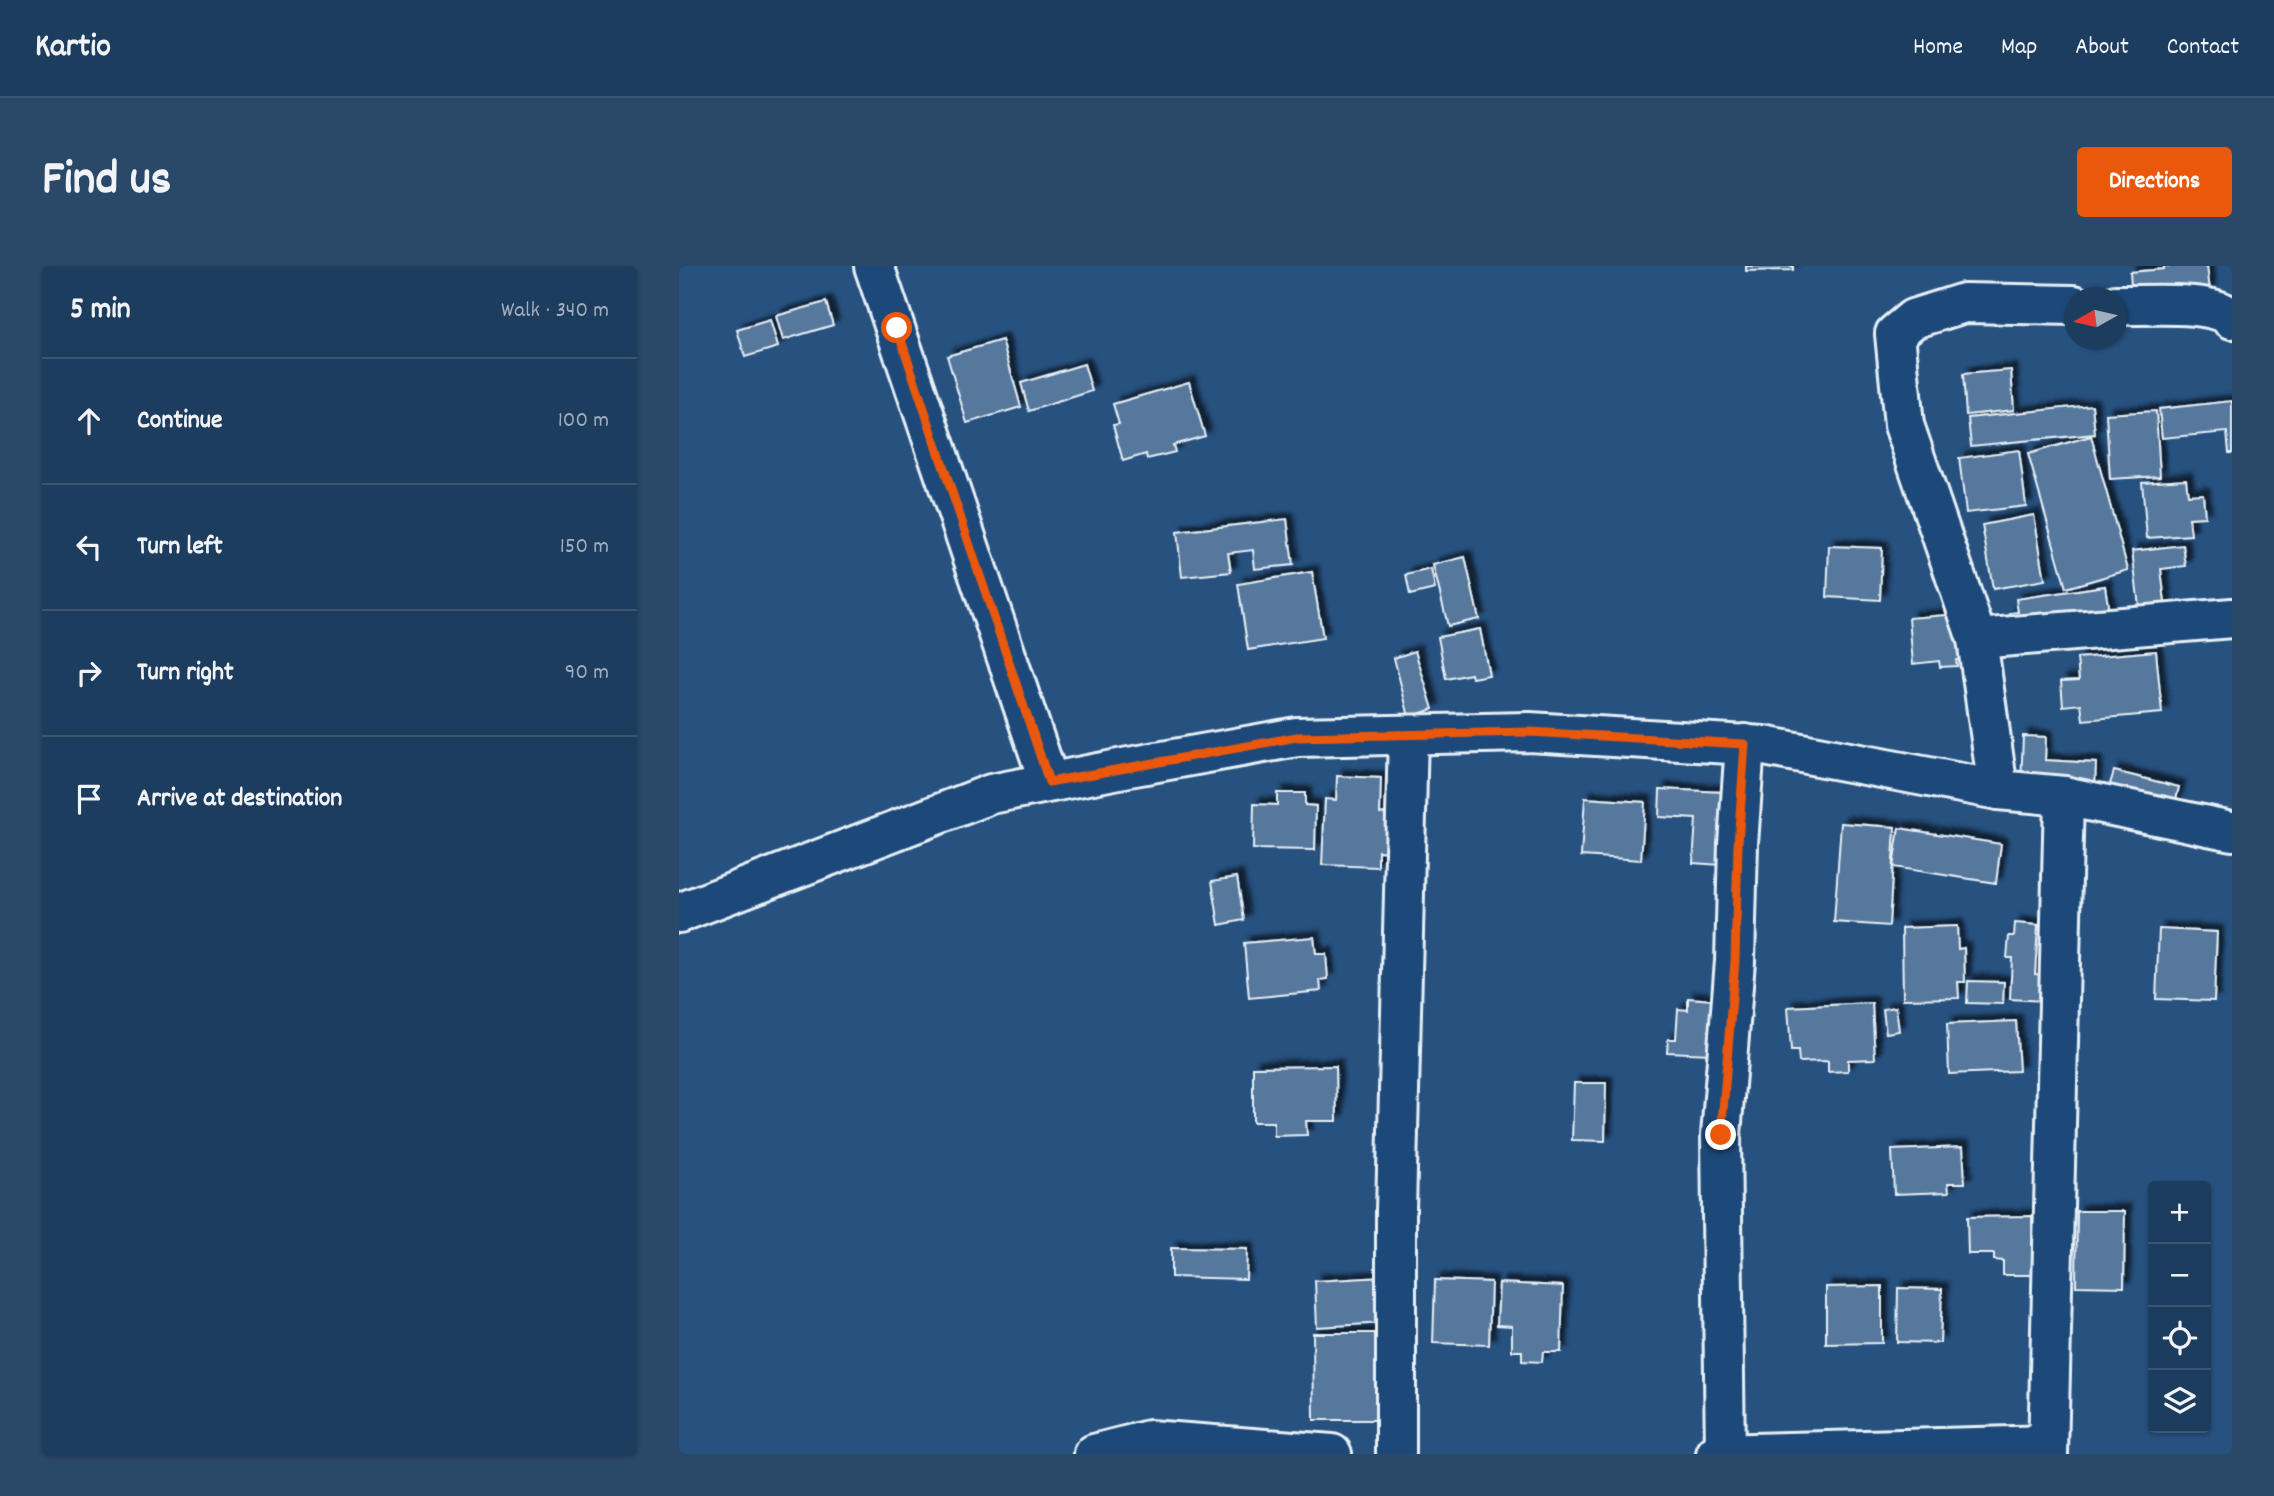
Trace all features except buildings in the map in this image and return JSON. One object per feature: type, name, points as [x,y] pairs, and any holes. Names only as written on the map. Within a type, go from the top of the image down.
[{"type":"street","points":[[874,266],[1049,782]]},
{"type":"street","points":[[1999,790],[1977,639],[1905,425],[1895,334],[1913,319],[1964,303],[2064,305]]},
{"type":"street","points":[[2127,305],[2210,307],[2229,314],[2232,319]]},
{"type":"street","points":[[1977,639],[2232,618]]},
{"type":"street","points":[[679,913],[991,794],[1297,737],[1529,732],[1745,744],[1999,790],[2064,796],[2232,831]]},
{"type":"street","points":[[1396,1454],[1396,1210],[1408,735]]},
{"type":"street","points":[[1725,1454],[1721,1135],[1735,961],[1738,844],[1745,744]]},
{"type":"street","points":[[1716,1454],[2048,1449],[2064,796]]},
{"type":"street","points":[[1094,1454],[1149,1440],[1332,1454]]},
{"type":"route","points":[[897,328],[1049,782],[1297,737],[1529,732],[1745,744],[1738,844],[1735,961],[1721,1135]]}]
